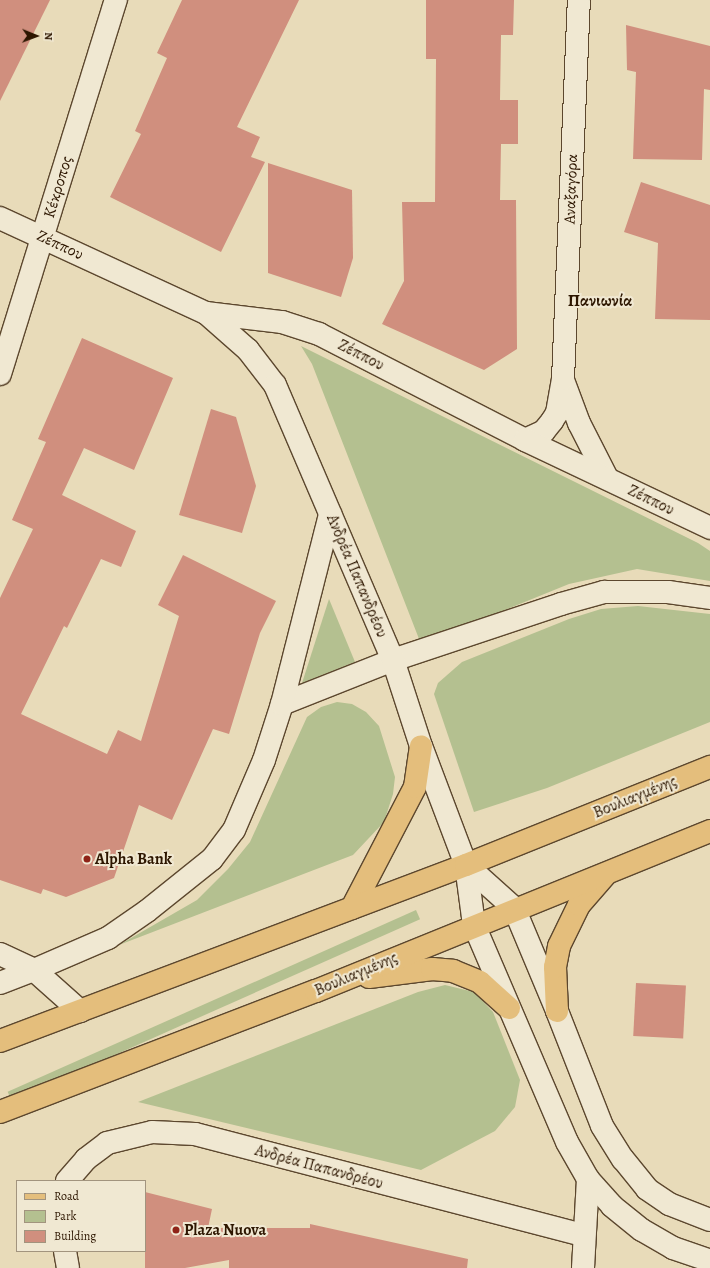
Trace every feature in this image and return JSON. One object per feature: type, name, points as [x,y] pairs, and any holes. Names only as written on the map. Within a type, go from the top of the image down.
[{"type":"main road","points":[[352,908],[415,787],[421,746]]},
{"type":"main road","name":"Βουλιαγμένης","points":[[0,1041],[466,865],[710,767]]},
{"type":"main road","name":"Βουλιαγμένης","points":[[0,1112],[316,991],[514,908],[708,833]]},
{"type":"main road","points":[[557,1011],[555,967],[558,946],[579,905],[609,871]]},
{"type":"main road","points":[[316,991],[374,976],[432,968],[453,971],[480,982],[509,1008]]},
{"type":"street","name":"Κέκροπος","points":[[0,374],[116,0]]},
{"type":"street","name":"Αναξαγόρα","points":[[525,440],[544,431],[552,421],[556,413],[563,379],[579,0]]},
{"type":"street","name":"Ζέππου","points":[[0,218],[206,313],[282,322],[319,334],[525,440],[710,528]]},
{"type":"street","name":"Ανδρέα Παπανδρέου","points":[[206,313],[248,350],[275,385],[393,660],[421,746],[466,865],[474,925],[567,1142],[588,1179],[612,1206],[642,1230],[673,1248],[710,1261]]},
{"type":"street","name":"Αναξαγόρα","points":[[563,379],[579,423],[607,478]]},
{"type":"street","points":[[0,983],[108,938],[147,911],[212,859],[234,830],[264,760],[282,704],[330,514]]},
{"type":"street","points":[[282,704],[393,660],[561,604],[604,592],[668,592],[710,598]]},
{"type":"street","name":"Ανδρέα Παπανδρέου","points":[[466,865],[514,908],[557,1011],[602,1126],[622,1158],[653,1192],[670,1204],[710,1220]]},
{"type":"street","points":[[0,954],[34,970],[80,1011]]},
{"type":"street","name":"Ανδρέα Παπανδρέου","points":[[68,1180],[86,1159],[107,1143],[152,1132],[195,1134],[584,1235]]},
{"type":"street","points":[[583,1268],[588,1179]]},
{"type":"street","points":[[65,1252],[68,1268]]},
{"type":"green space","points":[[301,346],[698,543],[710,551],[710,581],[637,569],[569,584],[421,644],[312,364]]},
{"type":"green space","points":[[329,599],[355,662],[302,683]]},
{"type":"green space","points":[[638,606],[710,614],[710,722],[547,788],[474,812],[434,694],[438,683],[462,662],[569,619],[601,609]]},
{"type":"green space","points":[[337,702],[352,704],[366,712],[379,726],[395,777],[393,794],[384,822],[353,855],[119,945],[197,900],[228,869],[250,842],[307,717],[321,707]]},
{"type":"green space","points":[[416,910],[420,919],[12,1101],[8,1092]]},
{"type":"green space","points":[[445,985],[474,992],[493,1012],[520,1080],[515,1107],[495,1131],[421,1170],[138,1102],[418,992]]},
{"type":"building","points":[[0,0],[50,0],[0,101]]},
{"type":"building","points":[[182,0],[299,0],[237,127],[260,137],[251,157],[265,162],[221,252],[110,197],[141,134],[135,131],[167,58],[157,53]]},
{"type":"building","points":[[426,0],[514,0],[513,35],[501,35],[500,100],[518,100],[518,144],[501,144],[500,200],[516,200],[517,349],[484,370],[382,324],[404,281],[402,202],[435,202],[436,59],[426,59]]},
{"type":"building","points":[[626,25],[710,46],[710,90],[704,89],[702,160],[633,159],[636,72],[627,70]]},
{"type":"building","points":[[268,163],[352,190],[353,258],[341,297],[268,273]]},
{"type":"building","points":[[641,182],[710,205],[710,320],[655,319],[658,243],[624,232]]},
{"type":"building","points":[[82,338],[173,378],[134,470],[84,448],[62,495],[136,531],[121,567],[101,559],[67,628],[64,626],[21,714],[107,754],[118,730],[141,741],[179,616],[158,605],[183,555],[276,601],[260,633],[229,734],[213,729],[172,820],[139,805],[114,878],[66,897],[43,889],[41,894],[0,880],[0,598],[33,529],[12,520],[46,442],[38,439]]},
{"type":"building","points":[[211,409],[236,417],[256,486],[242,533],[179,515]]},
{"type":"building","points":[[636,983],[686,986],[683,1039],[633,1036]]},
{"type":"building","points":[[146,1192],[212,1209],[208,1228],[310,1228],[310,1224],[468,1259],[467,1268],[229,1268],[229,1260],[185,1268],[145,1268]]},
{"type":"place","name":"Alpha Bank","points":[[87,859]]},
{"type":"place","name":"Plaza Nuova","points":[[176,1230]]},
{"type":"district","name":"Πανιωνία","points":[[600,301]]}]
